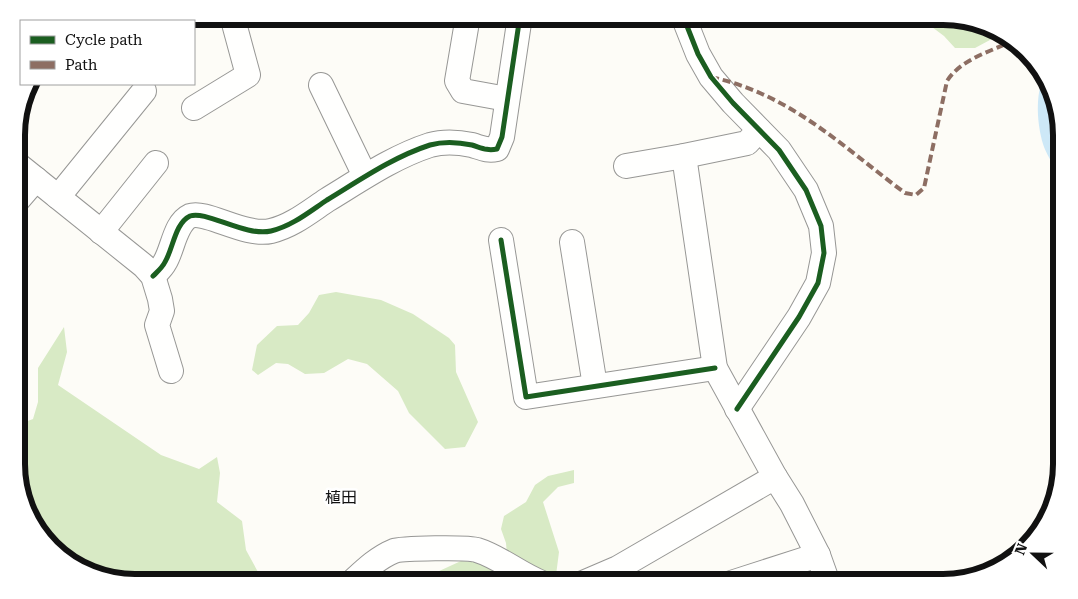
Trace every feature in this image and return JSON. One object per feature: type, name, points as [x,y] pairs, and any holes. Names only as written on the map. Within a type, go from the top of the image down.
[{"type":"street","points":[[194,108],[248,75],[234,25]]},
{"type":"street","points":[[466,25],[457,82],[463,91],[507,99]]},
{"type":"street","points":[[153,276],[166,261],[181,224],[190,216],[201,216],[250,232],[269,231],[288,226],[365,176],[404,155],[432,145],[449,142],[471,145],[487,151],[497,149],[502,137],[519,25]]},
{"type":"street","points":[[687,25],[698,54],[711,77],[733,103],[779,150],[806,190],[821,226],[824,253],[818,283],[799,317],[737,409]]},
{"type":"street","points":[[320,85],[365,176]]},
{"type":"street","points":[[58,197],[144,91]]},
{"type":"street","points":[[626,166],[747,143],[759,130]]},
{"type":"street","points":[[684,156],[715,368],[792,504],[825,574]]},
{"type":"street","points":[[101,232],[156,163]]},
{"type":"street","points":[[25,170],[144,266],[153,276],[162,311],[157,325],[171,371]]},
{"type":"street","points":[[25,192],[36,179]]},
{"type":"street","points":[[501,240],[526,397],[715,368]]},
{"type":"street","points":[[572,242],[595,386]]},
{"type":"street","points":[[604,574],[618,568],[775,477]]},
{"type":"street","points":[[362,574],[381,558],[396,550],[476,549],[496,558],[522,574]]},
{"type":"street","points":[[760,574],[818,556]]},
{"type":"green space","points":[[929,25],[958,26],[985,33],[994,38],[975,48],[955,48],[944,36]]},
{"type":"green space","points":[[336,292],[381,300],[413,314],[449,338],[455,345],[456,372],[478,422],[465,447],[445,449],[409,413],[398,391],[367,364],[348,359],[324,373],[305,374],[288,364],[276,363],[258,375],[252,370],[257,345],[277,326],[298,325],[309,313],[319,295]]},
{"type":"green space","points":[[64,327],[67,352],[58,385],[161,455],[199,469],[217,457],[220,473],[217,502],[242,521],[246,550],[259,574],[120,573],[93,566],[57,542],[33,506],[26,479],[25,422],[33,419],[38,402],[38,368]]},
{"type":"green space","points":[[574,470],[574,483],[558,487],[543,502],[559,552],[556,574],[436,574],[461,561],[476,562],[507,555],[506,543],[501,529],[504,516],[526,502],[535,485],[548,476]]},
{"type":"water","points":[[1041,84],[1051,113],[1053,165],[1044,148],[1039,127]]},
{"type":"marked path","points":[[711,77],[739,85],[766,96],[790,109],[837,140],[905,193],[916,195],[924,188],[947,81],[960,67],[1004,44]]},
{"type":"cycle path","points":[[153,276],[168,257],[181,224],[190,216],[206,217],[250,230],[271,231],[293,222],[390,162],[416,150],[440,143],[456,143],[493,150],[497,149],[502,137],[519,25]]},
{"type":"cycle path","points":[[687,25],[698,54],[711,77],[733,103],[779,150],[806,190],[821,226],[824,253],[818,283],[799,317],[737,409]]},
{"type":"cycle path","points":[[501,240],[526,397],[715,368]]},
{"type":"district","name":"植田","points":[[341,497]]}]
